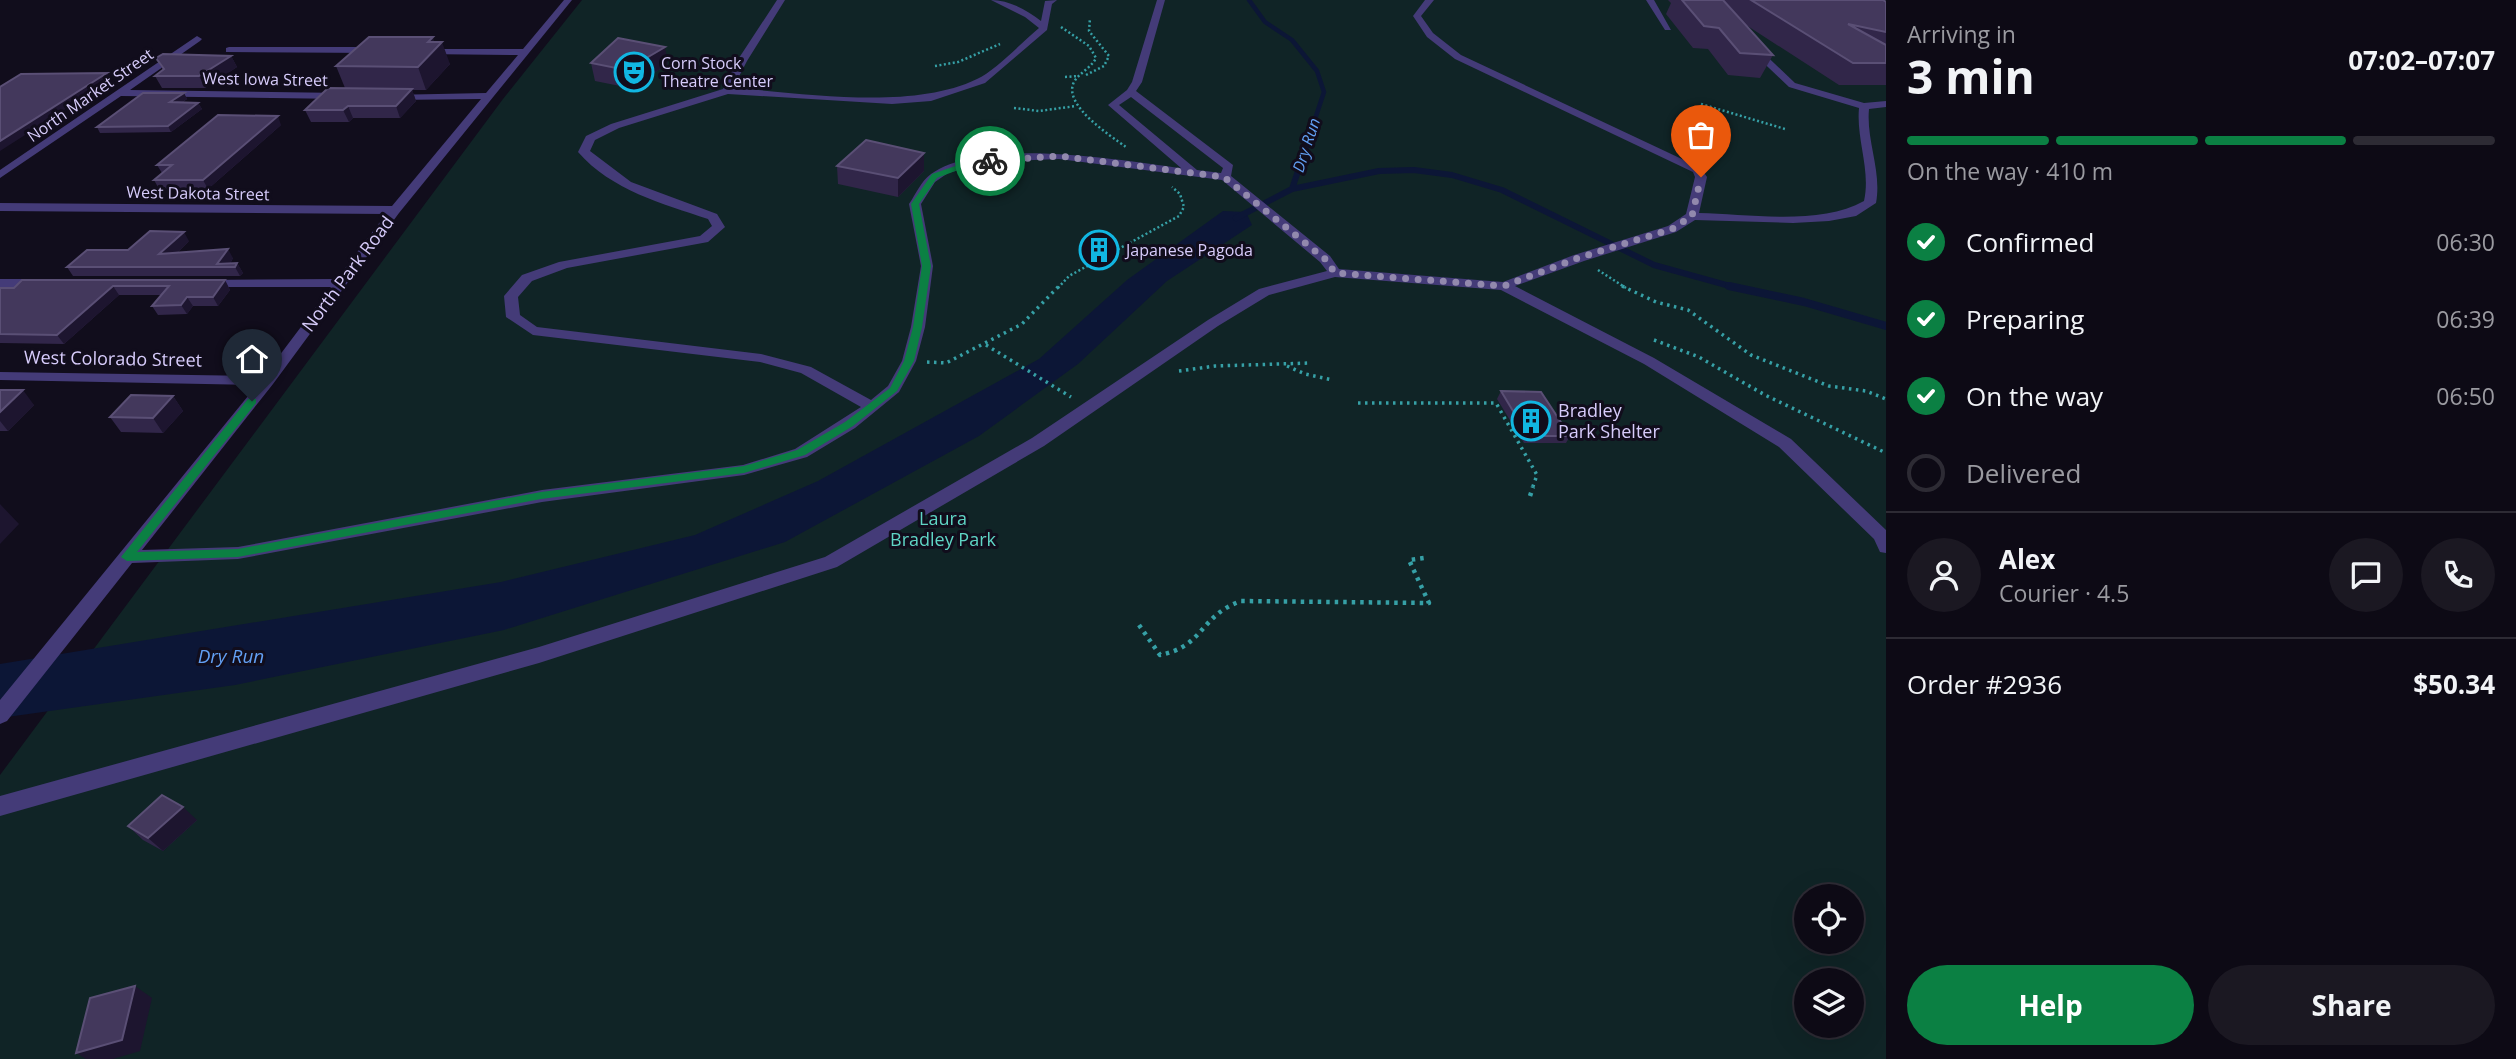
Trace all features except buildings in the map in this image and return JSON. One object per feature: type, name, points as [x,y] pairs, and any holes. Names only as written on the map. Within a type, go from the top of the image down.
[{"type":"street","name":"North Park Road","points":[[0,715],[268,381],[395,210],[568,0]]},
{"type":"street","points":[[727,91],[744,58],[781,0]]},
{"type":"street","points":[[995,0],[1048,25]]},
{"type":"street","points":[[1160,0],[1137,82],[1131,92],[1113,105],[1193,172]]},
{"type":"street","points":[[1430,0],[1422,6],[1417,16],[1423,27],[1458,57],[1697,170],[1701,177],[1692,216]]},
{"type":"street","points":[[1650,0],[1668,28]]},
{"type":"street","points":[[1046,1],[1048,25]]},
{"type":"street","points":[[871,406],[806,370],[761,358],[533,331],[513,317],[511,296],[527,278],[564,265],[704,239],[719,227],[713,217],[642,192],[595,164],[583,152],[590,138],[615,126],[727,91],[892,101],[927,99],[982,81],[1048,25]]},
{"type":"street","points":[[1743,37],[1781,78],[1792,86],[1864,106],[1886,104]]},
{"type":"street","name":"North Market Street","points":[[0,175],[197,39]]},
{"type":"street","points":[[229,50],[388,50]]},
{"type":"street","points":[[415,51],[526,52]]},
{"type":"street","points":[[1131,92],[1229,167],[1224,177]]},
{"type":"street","name":"West Iowa Street","points":[[122,93],[351,96]]},
{"type":"street","points":[[378,97],[491,96]]},
{"type":"street","points":[[0,806],[539,655],[831,562],[1038,442],[1213,323],[1264,292],[1335,273],[1504,286],[1672,229],[1692,216],[1793,219],[1852,214],[1870,203],[1874,190],[1862,119],[1864,106]]},
{"type":"street","points":[[127,557],[238,553],[541,496],[744,470],[801,453],[849,424],[894,389],[909,361],[918,327],[927,266],[915,204],[934,176],[970,163],[1037,156],[1150,166],[1224,177],[1325,259],[1335,273]]},
{"type":"street","name":"West Dakota Street","points":[[0,206],[395,210]]},
{"type":"street","points":[[0,283],[52,282]]},
{"type":"street","points":[[186,283],[341,283]]},
{"type":"street","points":[[1504,286],[1649,361],[1785,443],[1881,536],[1886,547]]},
{"type":"street","name":"West Colorado Street","points":[[0,376],[268,381]]},
{"type":"path","points":[[1065,77],[1079,76],[1104,66],[1109,56],[1089,31],[1090,18]]},
{"type":"path","points":[[909,361],[946,363],[1022,324],[1069,276],[1179,216],[1184,207],[1181,194],[1076,106],[1070,91],[1079,76],[1094,65],[1096,58],[1077,36],[1048,25]]},
{"type":"path","points":[[935,66],[958,62],[996,44],[1026,44]]},
{"type":"path","points":[[1701,104],[1785,128]]},
{"type":"path","points":[[1014,107],[1039,111],[1076,106]]},
{"type":"path","points":[[1583,261],[1636,293],[1656,302],[1688,310],[1751,355],[1780,364],[1829,386],[1866,391],[1886,398]]},
{"type":"path","points":[[1643,335],[1699,357],[1765,395],[1886,453]]},
{"type":"path","points":[[985,344],[1064,393]]},
{"type":"path","points":[[1168,373],[1215,366],[1311,363]]},
{"type":"path","points":[[1287,365],[1305,374],[1333,380]]},
{"type":"path","points":[[1357,403],[1496,403],[1537,475],[1530,496]]},
{"type":"path","points":[[1139,625],[1160,655],[1175,653],[1190,646],[1217,611],[1241,601],[1429,603],[1409,560],[1423,558]]},
{"type":"green space","name":"Laura Bradley Park","points":[[582,0],[1886,0],[1886,1059],[0,1059],[0,775],[503,99]]},
{"type":"water","name":"Dry Run","points":[[1223,211],[1246,212],[1252,225],[1167,281],[1078,364],[979,436],[785,542],[504,630],[235,685],[0,718],[0,664],[501,582],[695,535],[818,481],[1039,359],[1127,280]]},
{"type":"waterway","name":"Dry Run","points":[[1249,0],[1265,22],[1292,40],[1317,71],[1324,92],[1312,128]]},
{"type":"waterway","name":"Dry Run","points":[[1292,189],[1313,126]]},
{"type":"waterway","points":[[1292,189],[1379,171],[1414,170],[1452,175],[1502,190],[1654,265],[1732,287]]},
{"type":"waterway","name":"Dry Run","points":[[1236,218],[1292,189]]},
{"type":"waterway","points":[[1732,287],[1804,302],[1886,326]]},
{"type":"waterway","points":[[1732,287],[1737,288]]},
{"type":"way so far","points":[[990,161],[1059,156],[1224,177],[1325,259],[1335,273],[1504,286],[1578,258],[1672,229],[1692,216],[1701,177]]},
{"type":"place","name":"Corn Stock Theatre Center","points":[[634,72]]},
{"type":"place","name":"Japanese Pagoda","points":[[1099,250]]},
{"type":"place","name":"Bradley Park Shelter","points":[[1531,421]]},
{"type":"route","points":[[252,401],[127,557],[238,553],[541,496],[744,470],[801,453],[849,424],[894,389],[909,361],[918,327],[927,266],[915,204],[934,176],[970,163],[990,161]]}]
